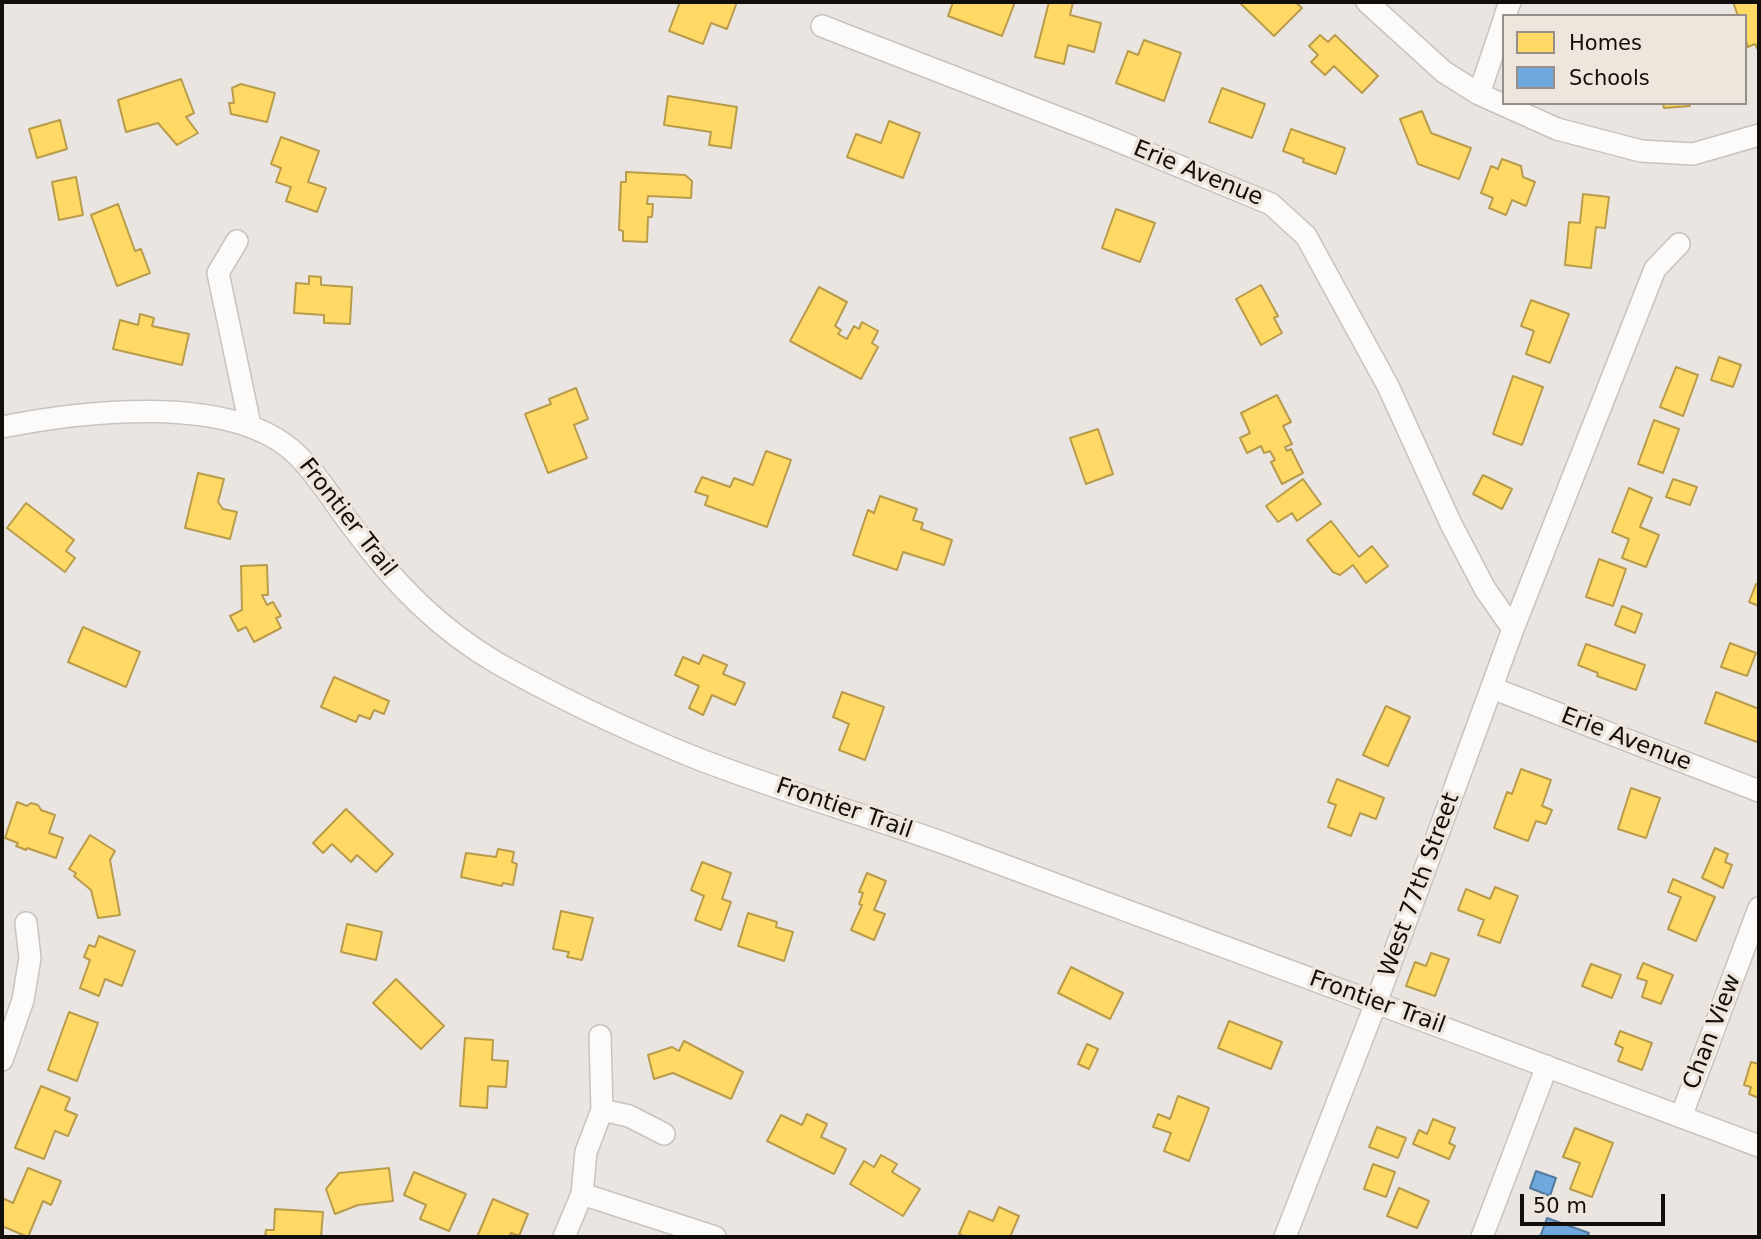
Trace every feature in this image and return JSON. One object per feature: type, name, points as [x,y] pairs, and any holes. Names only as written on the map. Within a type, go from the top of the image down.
[{"type":"street","points":[[1367,2],[1424,57],[1479,94],[1502,104]]},
{"type":"street","points":[[1479,94],[1502,24]]},
{"type":"street","name":"Erie Avenue","points":[[822,26],[1106,136],[1271,204],[1306,236],[1388,386],[1451,524],[1480,579],[1513,629]]},
{"type":"street","points":[[1504,105],[1557,128],[1641,151],[1693,155],[1759,135]]},
{"type":"street","points":[[237,241],[218,273],[250,425]]},
{"type":"street","points":[[1513,629],[1655,269],[1679,244]]},
{"type":"street","name":"Frontier Trail","points":[[2,427],[69,415],[160,412],[220,418],[250,425],[273,435],[298,455],[372,554],[412,600],[492,660],[616,724],[694,757],[939,841],[1759,1146]]},
{"type":"street","name":"West 77th Street","points":[[1285,1237],[1376,1003],[1513,629]]},
{"type":"street","name":"Erie Avenue","points":[[1492,688],[1759,791]]},
{"type":"street","name":"Chan View","points":[[1681,1117],[1759,908]]},
{"type":"street","points":[[2,1060],[23,1000],[30,958],[26,923]]},
{"type":"street","points":[[564,1237],[582,1194],[586,1152],[602,1110],[600,1036]]},
{"type":"street","points":[[1482,1237],[1547,1066]]},
{"type":"street","points":[[602,1110],[629,1116],[664,1133]]},
{"type":"street","points":[[582,1194],[715,1237]]},
{"type":"building: Homes","points":[[680,2],[737,2],[727,29],[711,23],[703,44],[669,31]]},
{"type":"building: Homes","points":[[953,2],[1015,2],[1002,36],[948,16]]},
{"type":"building: Homes","points":[[1049,2],[1073,2],[1070,15],[1101,23],[1094,52],[1068,45],[1064,64],[1035,57]]},
{"type":"building: Homes","points":[[1239,2],[1295,2],[1302,8],[1274,36]]},
{"type":"building: Homes","points":[[1733,2],[1759,2],[1759,52],[1755,44],[1748,47],[1747,44],[1747,14],[1737,14]]},
{"type":"building: Homes","points":[[1320,35],[1328,42],[1335,35],[1378,76],[1362,93],[1334,66],[1325,75],[1311,62],[1318,55],[1309,46]]},
{"type":"building: Homes","points":[[1144,40],[1181,53],[1164,101],[1116,83],[1128,51],[1138,55]]},
{"type":"building: Homes","points":[[181,79],[194,113],[186,117],[198,133],[177,145],[158,123],[126,132],[118,100]]},
{"type":"building: Homes","points":[[241,84],[275,93],[267,122],[231,114],[229,103],[234,103],[232,88]]},
{"type":"building: Homes","points":[[1222,88],[1265,104],[1252,138],[1209,122]]},
{"type":"building: Homes","points":[[668,96],[737,107],[731,148],[709,145],[711,132],[664,125]]},
{"type":"building: Homes","points":[[1663,105],[1690,106],[1664,108]]},
{"type":"building: Homes","points":[[1422,111],[1431,133],[1471,148],[1459,179],[1418,164],[1400,119]]},
{"type":"building: Homes","points":[[60,120],[67,149],[37,158],[29,129]]},
{"type":"building: Homes","points":[[889,121],[920,133],[903,178],[847,157],[856,134],[881,143]]},
{"type":"building: Homes","points":[[1291,129],[1345,148],[1336,174],[1303,162],[1304,159],[1283,151]]},
{"type":"building: Homes","points":[[281,137],[319,151],[308,182],[326,188],[317,212],[286,201],[291,187],[276,182],[281,168],[271,164]]},
{"type":"building: Homes","points":[[1502,159],[1521,166],[1523,177],[1535,182],[1526,206],[1512,200],[1506,215],[1489,208],[1493,198],[1481,193],[1491,166],[1498,169]]},
{"type":"building: Homes","points":[[626,172],[685,175],[692,181],[691,198],[648,196],[647,204],[653,204],[652,217],[648,217],[647,242],[623,241],[623,231],[619,230],[621,182],[626,182]]},
{"type":"building: Homes","points":[[76,177],[83,215],[59,220],[52,182]]},
{"type":"building: Homes","points":[[1583,194],[1609,197],[1605,228],[1596,227],[1591,268],[1565,265],[1569,222],[1580,223]]},
{"type":"building: Homes","points":[[118,204],[135,251],[141,249],[150,273],[117,286],[91,215]]},
{"type":"building: Homes","points":[[1116,209],[1155,223],[1140,262],[1102,248]]},
{"type":"building: Homes","points":[[309,276],[321,277],[321,285],[352,287],[350,324],[324,323],[324,315],[294,313],[296,283],[309,284]]},
{"type":"building: Homes","points":[[1261,285],[1278,316],[1274,318],[1282,333],[1261,345],[1236,299]]},
{"type":"building: Homes","points":[[819,287],[847,302],[835,326],[841,330],[838,334],[847,339],[854,326],[859,329],[862,322],[878,331],[872,343],[878,347],[861,379],[790,341]]},
{"type":"building: Homes","points":[[1531,300],[1569,314],[1550,363],[1526,354],[1534,331],[1521,326]]},
{"type":"building: Homes","points":[[140,314],[154,318],[152,326],[189,334],[182,365],[113,349],[120,320],[138,325]]},
{"type":"building: Homes","points":[[1719,357],[1741,365],[1733,387],[1711,380]]},
{"type":"building: Homes","points":[[1676,367],[1698,375],[1683,416],[1660,407]]},
{"type":"building: Homes","points":[[1513,376],[1543,387],[1522,445],[1493,434]]},
{"type":"building: Homes","points":[[576,388],[588,419],[574,425],[587,458],[548,473],[525,414],[551,404],[549,399]]},
{"type":"building: Homes","points":[[1277,395],[1291,422],[1283,426],[1292,444],[1285,447],[1287,451],[1291,449],[1303,473],[1282,484],[1271,462],[1275,460],[1270,451],[1264,453],[1261,446],[1247,453],[1240,438],[1250,433],[1241,413]]},
{"type":"building: Homes","points":[[1654,420],[1679,429],[1663,473],[1638,464]]},
{"type":"building: Homes","points":[[1098,429],[1113,474],[1086,484],[1070,438]]},
{"type":"building: Homes","points":[[766,451],[791,460],[767,527],[705,505],[708,496],[695,492],[702,477],[730,487],[734,478],[753,485]]},
{"type":"building: Homes","points":[[198,473],[224,479],[218,502],[223,509],[237,512],[230,539],[185,528]]},
{"type":"building: Homes","points":[[1483,475],[1512,489],[1502,509],[1473,494]]},
{"type":"building: Homes","points":[[1303,479],[1321,504],[1297,521],[1292,513],[1278,522],[1266,506]]},
{"type":"building: Homes","points":[[1673,479],[1697,487],[1690,505],[1666,497]]},
{"type":"building: Homes","points":[[1629,488],[1652,498],[1640,527],[1659,535],[1646,567],[1622,558],[1629,539],[1612,532]]},
{"type":"building: Homes","points":[[880,496],[917,509],[913,520],[923,523],[921,529],[952,540],[944,565],[903,552],[897,570],[853,555],[868,510],[874,513]]},
{"type":"building: Homes","points":[[26,503],[74,540],[66,551],[75,558],[65,572],[7,528]]},
{"type":"building: Homes","points":[[1331,521],[1359,557],[1372,546],[1388,566],[1366,583],[1353,565],[1340,575],[1333,572],[1307,540]]},
{"type":"building: Homes","points":[[1599,559],[1626,569],[1613,606],[1586,597]]},
{"type":"building: Homes","points":[[267,565],[268,595],[262,595],[267,605],[273,602],[281,616],[276,618],[281,628],[254,642],[246,627],[238,631],[230,616],[242,610],[241,566]]},
{"type":"building: Homes","points":[[1756,584],[1759,585],[1759,606],[1749,602]]},
{"type":"building: Homes","points":[[1622,606],[1642,614],[1635,633],[1615,625]]},
{"type":"building: Homes","points":[[83,627],[140,652],[126,687],[68,662]]},
{"type":"building: Homes","points":[[1730,643],[1756,653],[1747,676],[1721,667]]},
{"type":"building: Homes","points":[[1586,644],[1645,665],[1636,690],[1597,676],[1598,673],[1578,665]]},
{"type":"building: Homes","points":[[703,655],[727,665],[723,674],[745,683],[735,705],[712,695],[703,715],[689,708],[699,686],[675,675],[683,657],[699,664]]},
{"type":"building: Homes","points":[[334,677],[389,701],[384,714],[374,710],[370,719],[359,715],[356,722],[321,707]]},
{"type":"building: Homes","points":[[842,692],[884,707],[865,760],[839,750],[849,724],[833,717]]},
{"type":"building: Homes","points":[[1716,692],[1759,709],[1757,742],[1705,723]]},
{"type":"building: Homes","points":[[1386,706],[1410,717],[1388,766],[1363,755]]},
{"type":"building: Homes","points":[[1521,769],[1551,780],[1542,806],[1552,810],[1546,824],[1536,821],[1528,841],[1494,828],[1507,792],[1512,794]]},
{"type":"building: Homes","points":[[1337,779],[1384,798],[1376,819],[1360,813],[1351,836],[1328,827],[1336,805],[1328,802]]},
{"type":"building: Homes","points":[[1631,788],[1660,798],[1646,838],[1618,829]]},
{"type":"building: Homes","points":[[17,802],[27,806],[31,803],[38,805],[41,810],[55,815],[49,833],[63,838],[56,858],[27,848],[26,850],[16,846],[18,843],[5,838]]},
{"type":"building: Homes","points":[[346,809],[393,854],[376,872],[357,855],[351,862],[332,844],[323,853],[313,843]]},
{"type":"building: Homes","points":[[90,835],[115,851],[110,860],[120,915],[98,918],[91,890],[69,869]]},
{"type":"building: Homes","points":[[1715,848],[1728,854],[1725,862],[1732,865],[1723,888],[1702,878]]},
{"type":"building: Homes","points":[[498,849],[514,852],[512,862],[517,864],[513,885],[503,883],[502,886],[461,877],[466,853],[496,857]]},
{"type":"building: Homes","points":[[702,862],[731,873],[722,899],[731,902],[721,930],[695,920],[704,896],[691,890]]},
{"type":"building: Homes","points":[[867,873],[886,881],[874,910],[885,914],[874,940],[851,930],[862,905],[859,904],[863,893],[859,892]]},
{"type":"building: Homes","points":[[1673,879],[1715,897],[1696,941],[1668,929],[1681,897],[1668,892]]},
{"type":"building: Homes","points":[[1495,887],[1518,896],[1500,943],[1478,935],[1484,920],[1458,910],[1466,889],[1490,899]]},
{"type":"building: Homes","points":[[561,911],[593,918],[582,960],[567,957],[569,952],[553,949]]},
{"type":"building: Homes","points":[[748,913],[777,922],[776,927],[793,932],[784,961],[738,946]]},
{"type":"building: Homes","points":[[347,924],[382,932],[376,960],[341,952]]},
{"type":"building: Homes","points":[[99,936],[135,951],[122,986],[105,979],[99,996],[80,988],[90,960],[84,957],[89,945],[95,947]]},
{"type":"building: Homes","points":[[1431,953],[1449,959],[1435,996],[1406,986],[1415,962],[1426,966]]},
{"type":"building: Homes","points":[[1643,963],[1673,975],[1661,1004],[1642,997],[1647,981],[1637,978]]},
{"type":"building: Homes","points":[[1591,964],[1621,975],[1612,998],[1582,986]]},
{"type":"building: Homes","points":[[1071,967],[1123,993],[1110,1019],[1058,993]]},
{"type":"building: Homes","points":[[396,979],[444,1026],[421,1049],[373,1003]]},
{"type":"building: Homes","points":[[69,1012],[98,1023],[77,1081],[48,1070]]},
{"type":"building: Homes","points":[[1229,1021],[1282,1042],[1271,1069],[1218,1048]]},
{"type":"building: Homes","points":[[1620,1031],[1652,1043],[1642,1070],[1618,1061],[1623,1048],[1615,1044]]},
{"type":"building: Homes","points":[[465,1038],[493,1040],[492,1060],[508,1061],[506,1087],[488,1086],[487,1108],[460,1106]]},
{"type":"building: Homes","points":[[684,1041],[743,1072],[731,1099],[673,1073],[654,1079],[648,1055],[672,1047],[679,1051]]},
{"type":"building: Homes","points":[[1087,1044],[1098,1049],[1089,1069],[1078,1064]]},
{"type":"building: Homes","points":[[1751,1062],[1759,1064],[1759,1098],[1749,1094],[1751,1087],[1744,1085]]},
{"type":"building: Homes","points":[[41,1086],[70,1098],[65,1110],[77,1115],[68,1136],[55,1131],[44,1159],[15,1148]]},
{"type":"building: Homes","points":[[1178,1096],[1209,1108],[1189,1161],[1164,1151],[1171,1133],[1153,1127],[1158,1114],[1170,1119]]},
{"type":"building: Homes","points":[[807,1114],[827,1124],[821,1137],[846,1149],[834,1174],[767,1141],[781,1115],[802,1125]]},
{"type":"building: Homes","points":[[1433,1119],[1455,1128],[1449,1143],[1455,1146],[1449,1159],[1413,1144],[1419,1130],[1427,1134]]},
{"type":"building: Homes","points":[[1377,1127],[1406,1138],[1398,1158],[1369,1147]]},
{"type":"building: Homes","points":[[1575,1128],[1613,1143],[1592,1197],[1570,1189],[1580,1163],[1563,1157]]},
{"type":"building: Homes","points":[[881,1155],[897,1164],[892,1172],[920,1189],[903,1216],[850,1184],[864,1161],[874,1167]]},
{"type":"building: Homes","points":[[1373,1164],[1395,1172],[1386,1197],[1364,1189]]},
{"type":"building: Homes","points":[[28,1168],[61,1181],[51,1205],[43,1201],[28,1237],[2,1226],[2,1198],[13,1203]]},
{"type":"building: Homes","points":[[389,1168],[393,1201],[358,1205],[335,1214],[326,1189],[339,1173]]},
{"type":"building: Homes","points":[[414,1172],[466,1194],[449,1231],[420,1219],[426,1205],[404,1195]]},
{"type":"building: Homes","points":[[1399,1188],[1429,1201],[1417,1228],[1387,1216]]},
{"type":"building: Homes","points":[[493,1199],[528,1214],[519,1236],[511,1233],[509,1237],[477,1237]]},
{"type":"building: Homes","points":[[999,1207],[1019,1216],[1010,1237],[966,1237],[959,1234],[969,1211],[993,1221]]},
{"type":"building: Homes","points":[[275,1209],[323,1212],[321,1237],[265,1237],[266,1230],[274,1230]]},
{"type":"building: Schools","points":[[1536,1171],[1556,1178],[1550,1196],[1530,1188]]},
{"type":"building: Schools","points":[[1547,1218],[1589,1233],[1587,1237],[1540,1237]]}]
